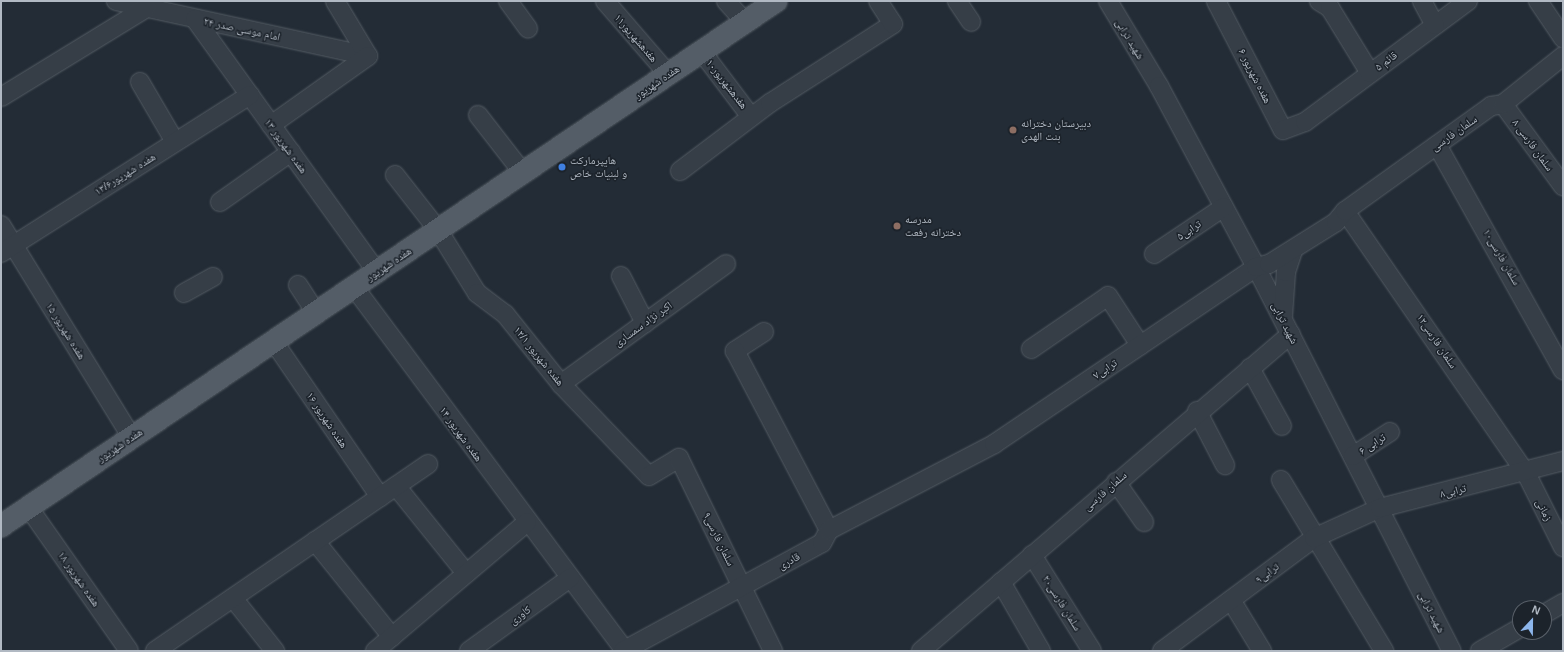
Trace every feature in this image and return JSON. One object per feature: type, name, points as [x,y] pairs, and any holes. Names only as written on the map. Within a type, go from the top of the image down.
[{"type":"main road","name":"هفده شهریور","points":[[1,526],[776,1]]},
{"type":"street","points":[[270,125],[368,56],[335,1]]},
{"type":"street","points":[[508,1],[528,29]]},
{"type":"street","name":"هفدهشهریور۱۱","points":[[605,1],[668,74]]},
{"type":"street","points":[[726,1],[745,22]]},
{"type":"street","points":[[680,171],[752,117],[893,24],[878,1]]},
{"type":"street","points":[[957,1],[972,22]]},
{"type":"street","name":"شهید ترابی","points":[[1108,1],[1224,207],[1283,318],[1452,651]]},
{"type":"street","name":"هفده شهریور ۶","points":[[1216,1],[1283,130],[1305,122]]},
{"type":"street","points":[[1320,1],[1330,8],[1370,73]]},
{"type":"street","points":[[1422,1],[1435,25]]},
{"type":"street","name":"قائم ۵","points":[[1305,122],[1468,1]]},
{"type":"street","points":[[1538,1],[1563,38]]},
{"type":"street","name":"امام موسی صدر ۲۴","points":[[122,2],[368,56]]},
{"type":"street","points":[[1,97],[146,8]]},
{"type":"street","name":"هفده شهریور ۱۳","points":[[195,19],[377,272]]},
{"type":"street","name":"هفدهشهریور۱۰","points":[[702,52],[752,117]]},
{"type":"street","name":"سلمان فارسی","points":[[1256,267],[1293,250],[1336,222],[1345,211],[1491,106],[1503,104],[1563,56]]},
{"type":"street","points":[[140,82],[175,142]]},
{"type":"street","name":"هفده شهریور۱۳/۶","points":[[7,249],[250,95]]},
{"type":"street","name":"سلمان فارسی ۸","points":[[1503,104],[1563,186]]},
{"type":"street","points":[[478,115],[523,173]]},
{"type":"street","name":"سلمان فارسی۱۰","points":[[1437,145],[1531,307],[1563,370]]},
{"type":"street","points":[[220,202],[291,152]]},
{"type":"street","name":"هفده شهریور ۱۲/۱","points":[[395,175],[438,230],[477,293],[505,314],[561,384],[649,476]]},
{"type":"street","name":"ترابی۵","points":[[1154,254],[1224,207]]},
{"type":"street","name":"سلمان فارسی","points":[[1256,267],[1269,252],[1329,214],[1345,211]]},
{"type":"street","name":"سلمان فارسی۱۲","points":[[1345,211],[1526,473]]},
{"type":"street","name":"هفده شهریور ۱۵","points":[[1,225],[7,249],[132,438]]},
{"type":"street","points":[[1283,318],[1286,272],[1293,250]]},
{"type":"street","name":"اکبر نژاد سمساری","points":[[561,384],[726,264]]},
{"type":"street","name":"ترابی۷","points":[[951,467],[994,444],[1256,267]]},
{"type":"street","points":[[621,276],[645,323]]},
{"type":"street","points":[[184,293],[213,277]]},
{"type":"street","points":[[298,285],[316,313]]},
{"type":"street","name":"هفده شهریور ۱۴","points":[[354,287],[624,651]]},
{"type":"street","points":[[1031,349],[1108,296],[1140,345]]},
{"type":"street","points":[[764,332],[735,351],[830,530]]},
{"type":"street","name":"سلمان فارسی","points":[[921,651],[1196,411],[1291,334]]},
{"type":"street","name":"هفده شهریور ۱۶","points":[[274,342],[380,497]]},
{"type":"street","points":[[1250,368],[1282,426]]},
{"type":"street","points":[[1196,411],[1225,465]]},
{"type":"street","name":"ترابی ۶","points":[[1353,456],[1390,432]]},
{"type":"street","name":"سلمان فارسی۹","points":[[649,476],[679,458],[773,651]]},
{"type":"street","name":"ترابی۸","points":[[1380,508],[1526,473],[1563,461]]},
{"type":"street","points":[[155,651],[428,464]]},
{"type":"street","name":"قادری","points":[[624,651],[822,543],[830,530],[951,467]]},
{"type":"street","name":"زمانی","points":[[1526,473],[1563,547]]},
{"type":"street","points":[[1280,480],[1384,651]]},
{"type":"street","points":[[1116,482],[1144,522]]},
{"type":"street","points":[[396,486],[466,573]]},
{"type":"street","name":"هفده شهریور ۱۸","points":[[29,508],[129,651]]},
{"type":"street","name":"ترابی۹","points":[[1162,651],[1314,538],[1380,508]]},
{"type":"street","points":[[376,651],[527,522]]},
{"type":"street","points":[[315,541],[392,637]]},
{"type":"street","name":"سلمان فارسی۲۰","points":[[1032,555],[1092,651]]},
{"type":"street","name":"کاوری","points":[[469,651],[570,578]]},
{"type":"street","points":[[1001,582],[1041,651]]},
{"type":"street","points":[[233,598],[275,651]]},
{"type":"street","points":[[1231,600],[1262,651]]},
{"type":"street","points":[[1552,609],[1563,603]]},
{"type":"street","points":[[1480,651],[1512,633]]},
{"type":"place","name":"دبیرستان دخترانه بنت الهدی","points":[[1013,130]]},
{"type":"place","name":"هایپرمارکت و لبنیات خاص","points":[[562,167]]},
{"type":"place","name":"مدرسه دخترانه رفعت","points":[[897,226]]}]
